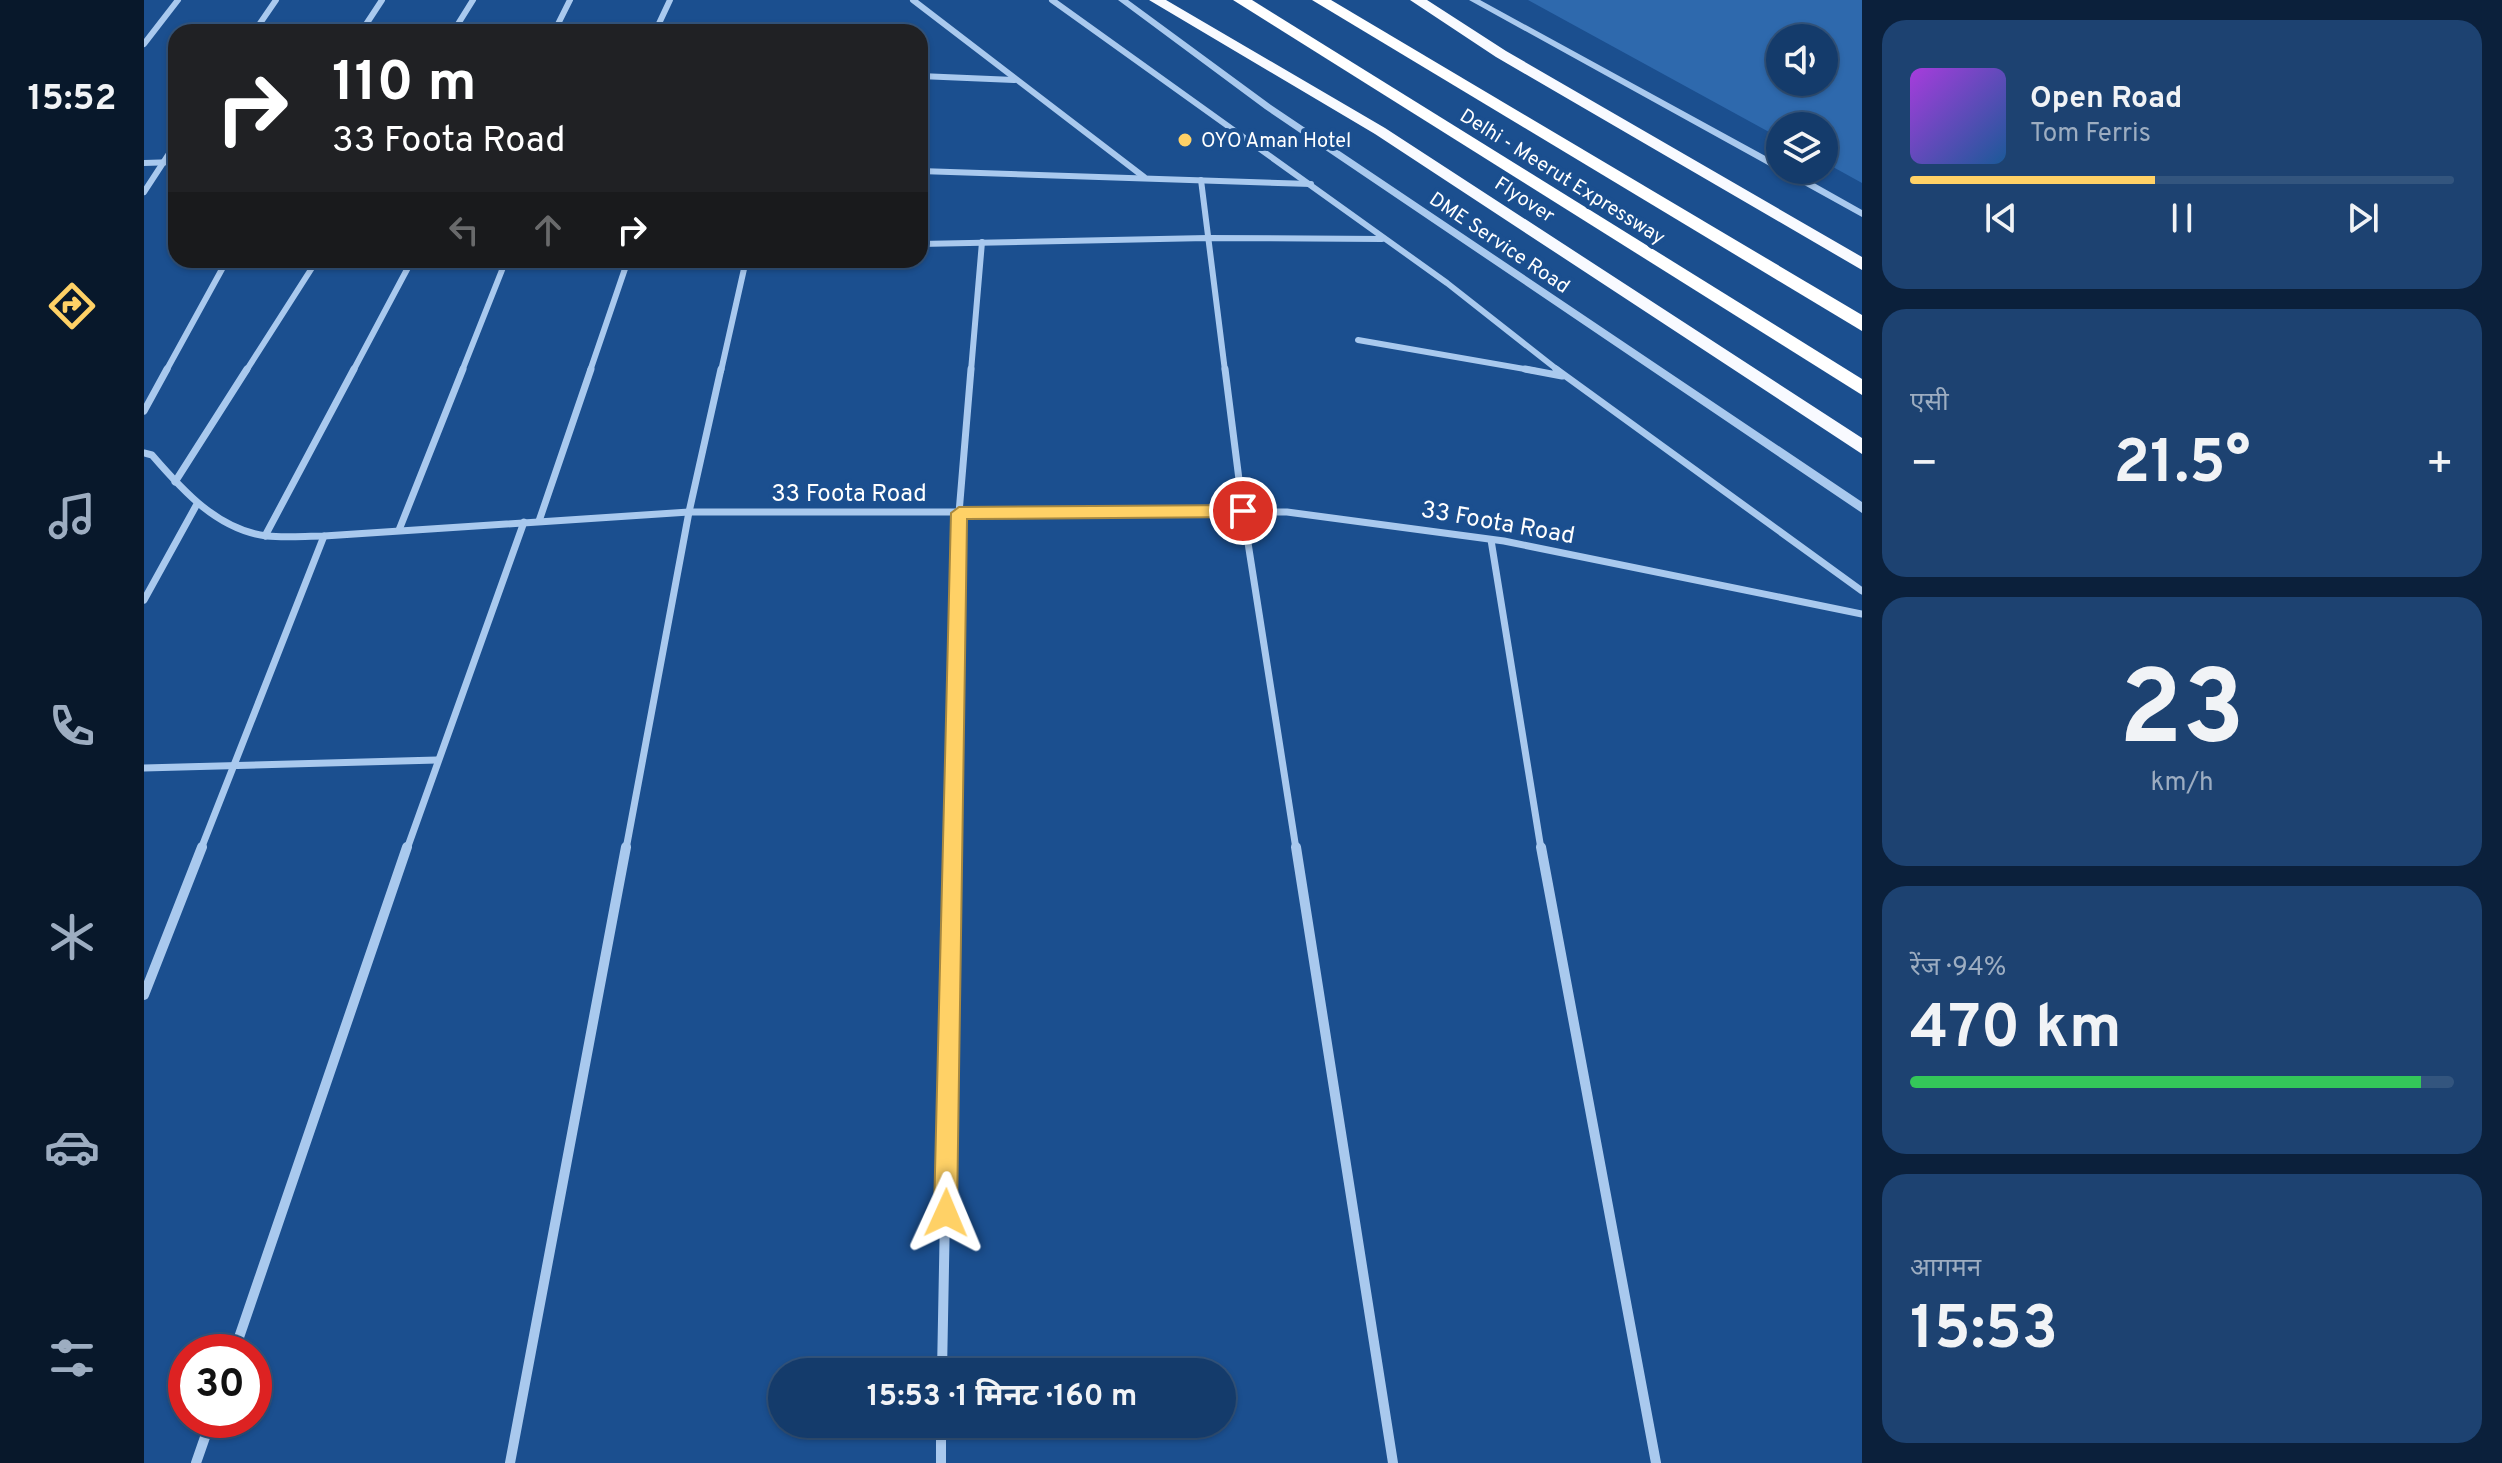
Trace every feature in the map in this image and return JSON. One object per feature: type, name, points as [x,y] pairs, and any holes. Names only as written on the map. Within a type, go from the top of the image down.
[{"type":"highway","name":"Flyover","points":[[1156,0],[1380,131],[1862,447]]},
{"type":"highway","name":"Delhi - Meerut Expressway","points":[[1241,0],[1862,388]]},
{"type":"highway","name":"Delhi - Meerut Expressway","points":[[1320,0],[1862,324]]},
{"type":"highway","points":[[1340,0],[1445,75]]},
{"type":"highway","points":[[1417,0],[1501,54],[1862,264]]},
{"type":"street","points":[[144,44],[178,0]]},
{"type":"street","points":[[260,24],[276,0]]},
{"type":"street","points":[[366,24],[382,0]]},
{"type":"street","points":[[458,24],[473,0]]},
{"type":"street","points":[[558,24],[570,0]]},
{"type":"street","points":[[659,24],[670,0]]},
{"type":"street","points":[[913,0],[1146,178]]},
{"type":"street","points":[[1052,0],[1447,283],[1566,377],[1862,591]]},
{"type":"street","name":"DME Service Road","points":[[1122,0],[1294,124],[1862,508]]},
{"type":"street","points":[[1473,0],[1766,161]]},
{"type":"street","points":[[928,76],[1015,80]]},
{"type":"street","points":[[144,192],[168,154]]},
{"type":"street","points":[[144,163],[168,163]]},
{"type":"street","points":[[928,171],[1311,184]]},
{"type":"street","points":[[1201,180],[1243,511],[1393,1463]]},
{"type":"street","points":[[1808,184],[1862,214]]},
{"type":"street","points":[[928,244],[1207,238],[1382,239]]},
{"type":"street","points":[[942,1358],[959,513],[982,242]]},
{"type":"street","points":[[144,411],[223,268]]},
{"type":"street","points":[[175,482],[312,268]]},
{"type":"street","points":[[265,536],[408,268]]},
{"type":"street","points":[[399,530],[503,268]]},
{"type":"street","points":[[539,521],[625,268]]},
{"type":"street","points":[[510,1463],[689,512],[744,268]]},
{"type":"street","points":[[1358,340],[1566,377]]},
{"type":"street","name":"33 Foota Road","points":[[144,453],[152,455],[197,504],[242,529],[265,536],[324,536],[689,512],[1243,511],[1352,517],[1491,540],[1862,614]]},
{"type":"street","points":[[144,600],[197,504]]},
{"type":"street","points":[[240,1334],[437,760],[524,522]]},
{"type":"street","points":[[144,995],[324,536]]},
{"type":"street","points":[[1491,540],[1553,924],[1656,1463]]},
{"type":"street","points":[[144,768],[437,760]]},
{"type":"street","points":[[196,1463],[205,1438]]},
{"type":"street","points":[[941,1438],[941,1463]]},
{"type":"shaded area","points":[[1528,0],[1862,0],[1862,183],[1838,170],[1838,112],[1766,112],[1766,130]]},
{"type":"place","name":"OYO Aman Hotel","points":[[1185,140]]},
{"type":"route","points":[[946,1213],[959,513],[1243,511]]}]
